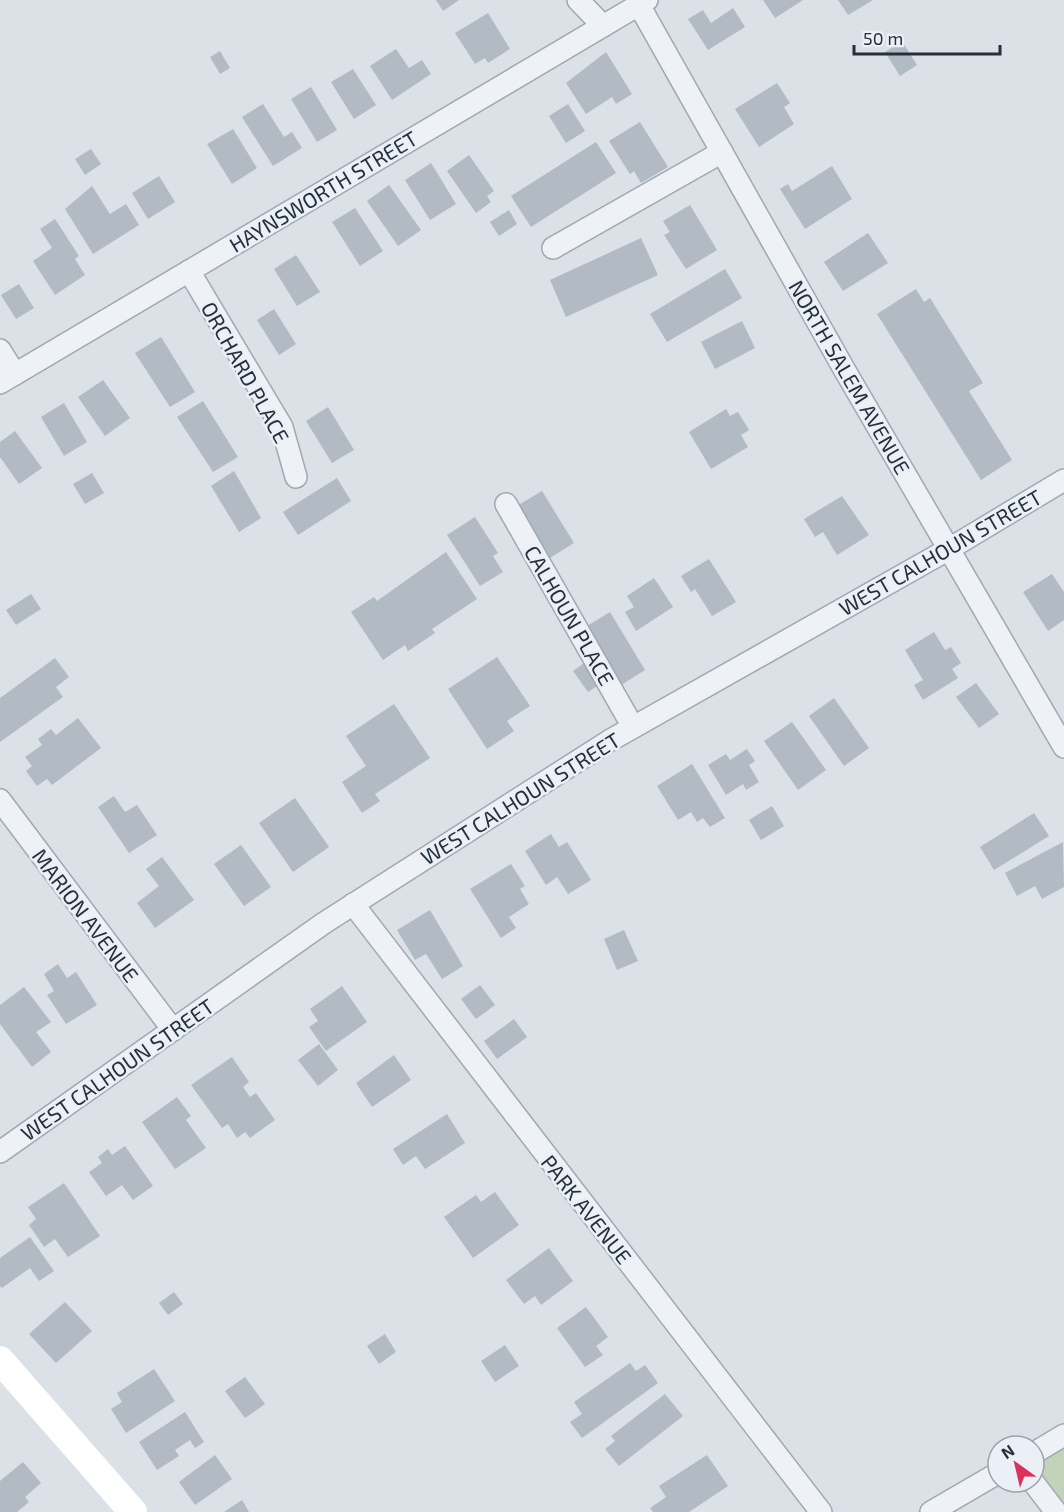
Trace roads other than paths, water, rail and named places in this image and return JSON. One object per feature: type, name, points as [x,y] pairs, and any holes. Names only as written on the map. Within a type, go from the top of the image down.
[{"type":"street","points":[[578,0],[603,26]]},
{"type":"street","name":"HAYNSWORTH STREET","points":[[7,378],[643,2]]},
{"type":"street","name":"NORTH SALEM AVENUE","points":[[643,2],[722,152],[844,369],[1064,747]]},
{"type":"street","points":[[553,248],[722,152]]},
{"type":"street","name":"ORCHARD PLACE","points":[[189,271],[282,427],[296,477]]},
{"type":"street","points":[[0,350],[7,378]]},
{"type":"street","name":"WEST CALHOUN STREET","points":[[0,1152],[353,904],[633,727],[949,549],[1064,480]]},
{"type":"street","name":"CALHOUN PLACE","points":[[506,504],[633,727]]},
{"type":"street","name":"MARION AVENUE","points":[[0,800],[173,1030]]},
{"type":"street","name":"PARK AVENUE","points":[[353,904],[821,1512]]},
{"type":"street","points":[[0,1360],[133,1512]]},
{"type":"street","points":[[1046,1446],[1064,1435]]},
{"type":"street","points":[[931,1512],[986,1480]]},
{"type":"street","points":[[1042,1494],[1056,1512]]}]
